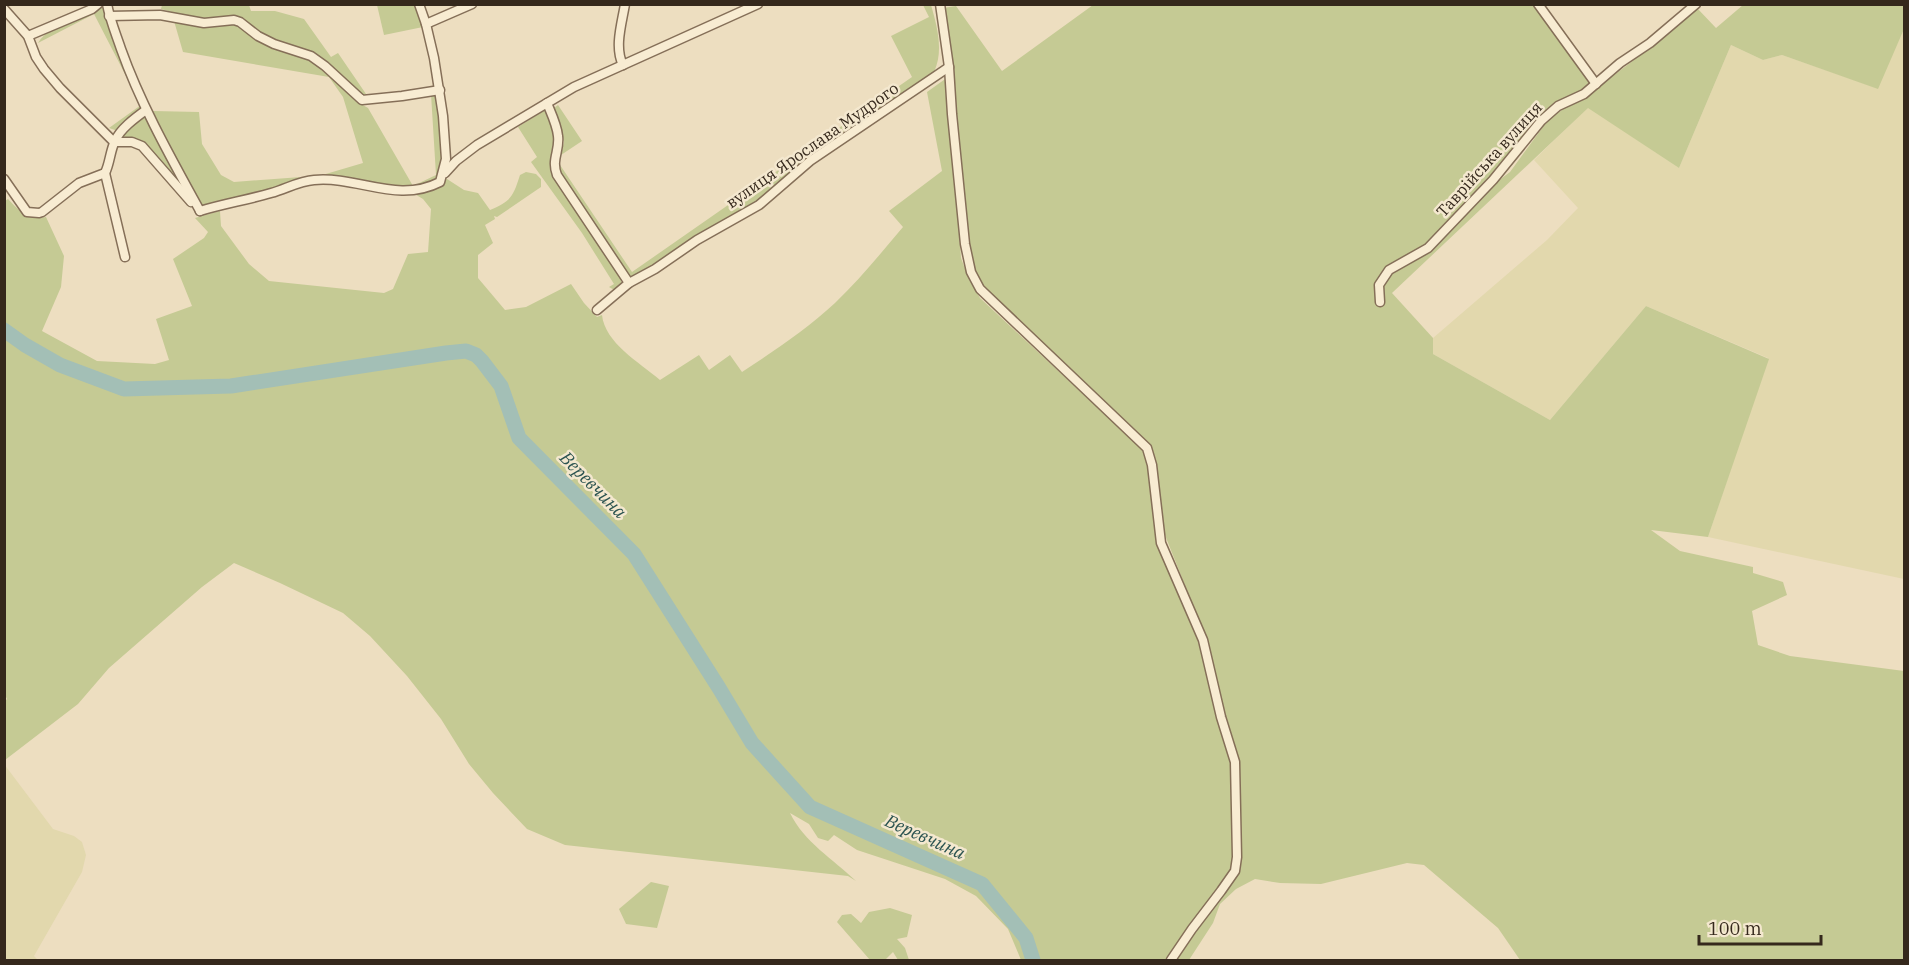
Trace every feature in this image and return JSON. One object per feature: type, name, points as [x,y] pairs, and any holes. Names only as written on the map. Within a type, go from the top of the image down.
[{"type":"street","points":[[28,36],[92,9],[98,4]]},
{"type":"street","points":[[107,4],[109,16],[146,110],[200,211]]},
{"type":"street","points":[[419,4],[426,24],[440,90],[446,159],[441,179]]},
{"type":"street","points":[[426,24],[472,4]]},
{"type":"street","points":[[623,65],[620,59],[620,32],[625,4]]},
{"type":"street","points":[[200,211],[273,193],[299,182],[316,180],[341,181],[398,192],[429,188],[469,150],[574,87],[758,4]]},
{"type":"street","points":[[940,4],[949,67],[965,244],[971,272],[980,289],[1147,448],[1152,465],[1161,543],[1203,640],[1221,717],[1235,762],[1237,857],[1235,871],[1171,960]]},
{"type":"street","points":[[1538,4],[1596,84]]},
{"type":"street","name":"Таврійська вулиця","points":[[1380,302],[1379,285],[1389,270],[1428,248],[1493,180],[1541,121],[1558,106],[1584,94],[1620,63],[1650,44],[1696,4]]},
{"type":"street","points":[[4,9],[28,36],[36,57],[60,88],[114,142],[132,142],[142,146],[200,211]]},
{"type":"street","points":[[109,16],[160,15],[204,23],[234,20],[274,44],[311,56],[362,100],[440,90]]},
{"type":"street","name":"вулиця Ярослава Мудрого","points":[[597,310],[629,283],[655,269],[697,240],[759,205],[810,161],[949,67]]},
{"type":"street","points":[[547,103],[558,132],[559,140],[554,159],[557,175],[629,283]]},
{"type":"street","points":[[125,257],[105,173],[109,166],[114,142],[121,132],[146,110]]},
{"type":"street","points":[[4,179],[27,212],[39,213],[79,183],[105,173]]},
{"type":"shaded area","points":[[1904,29],[1904,579],[1708,537],[1768,358],[1646,306],[1550,420],[1433,354],[1433,338],[1547,240],[1578,208],[1534,160],[1588,107],[1679,168],[1731,45],[1763,60],[1782,55],[1877,88]]},
{"type":"shaded area","points":[[4,764],[53,829],[74,836],[82,842],[86,855],[82,872],[34,956],[38,960],[5,960]]},
{"type":"green space","points":[[104,5],[109,24],[142,105],[142,110],[118,131],[109,128],[141,105],[94,14],[38,43],[59,25]]},
{"type":"green space","points":[[162,5],[249,5],[251,11],[275,11],[304,19],[331,57],[338,53],[366,94],[362,95],[314,54],[270,40],[238,18],[199,19],[161,9]]},
{"type":"green space","points":[[377,5],[414,5],[423,27],[384,35]]},
{"type":"green space","points":[[923,5],[931,5],[937,30],[939,56],[934,72],[758,202],[640,275],[633,277],[627,274],[559,171],[558,162],[632,272],[912,77],[891,36],[929,17]]},
{"type":"green space","points":[[1093,5],[1535,5],[1592,84],[1583,92],[1557,105],[1426,246],[1391,266],[1381,285],[1391,271],[1431,247],[1485,196],[1494,184],[1510,172],[1548,120],[1588,95],[1697,8],[1716,28],[1743,5],[1904,5],[1904,29],[1878,89],[1782,55],[1763,60],[1731,45],[1679,168],[1588,108],[1392,293],[1433,338],[1433,354],[1550,420],[1646,306],[1769,359],[1708,537],[1651,530],[1680,551],[1753,567],[1753,573],[1783,582],[1787,595],[1752,611],[1758,645],[1790,656],[1904,671],[1904,960],[1520,960],[1498,928],[1424,865],[1407,863],[1321,884],[1280,883],[1255,879],[1236,889],[1220,904],[1213,923],[1189,960],[1177,960],[1241,859],[1239,767],[1205,636],[1161,525],[1148,447],[984,289],[972,269],[943,8],[956,6],[1002,71]]},
{"type":"green space","points":[[174,21],[240,25],[310,58],[329,77],[183,52]]},
{"type":"green space","points":[[329,77],[337,81],[354,100],[368,108],[413,186],[436,175],[431,94],[436,93],[439,99],[443,138],[443,159],[439,176],[432,183],[419,187],[402,187],[364,184],[319,176],[363,163],[343,97]]},
{"type":"green space","points":[[948,77],[961,258],[968,277],[980,298],[1144,451],[1149,464],[1159,547],[1199,636],[1232,766],[1233,869],[1165,960],[1021,960],[1008,929],[976,896],[945,879],[857,850],[834,835],[828,841],[818,838],[809,824],[790,813],[803,833],[856,881],[848,876],[565,845],[527,829],[469,764],[441,719],[407,676],[370,636],[343,613],[234,563],[202,587],[109,668],[78,704],[5,760],[4,702],[7,699],[5,695],[5,201],[8,199],[29,216],[46,217],[64,256],[61,287],[42,331],[97,361],[155,364],[169,360],[156,319],[192,306],[173,259],[204,238],[208,232],[195,218],[220,211],[221,226],[249,264],[269,281],[384,293],[393,289],[408,254],[428,252],[431,209],[423,199],[413,193],[434,188],[447,179],[464,190],[478,193],[490,210],[503,204],[510,197],[520,175],[526,172],[536,174],[541,179],[541,187],[497,217],[494,216],[495,219],[485,225],[493,243],[478,255],[478,278],[505,310],[526,307],[571,284],[597,317],[602,315],[604,325],[616,343],[660,380],[699,355],[709,370],[730,355],[742,372],[824,313],[862,275],[903,227],[889,211],[942,171],[927,92]]},
{"type":"green space","points":[[558,105],[582,141],[561,155],[564,142],[554,108]]},
{"type":"green space","points":[[545,110],[555,130],[556,141],[550,164],[552,174],[621,277],[621,283],[616,291],[609,287],[614,284],[582,233],[531,162],[537,157],[518,127]]},
{"type":"green space","points":[[153,111],[199,112],[202,144],[221,175],[234,182],[301,177],[269,191],[202,209]]},
{"type":"green space","points":[[145,112],[193,201],[145,146],[118,140]]},
{"type":"green space","points":[[651,882],[669,886],[657,928],[626,924],[619,909]]},
{"type":"green space","points":[[890,908],[912,915],[907,937],[897,939],[905,948],[909,960],[898,960],[893,952],[885,960],[870,960],[837,922],[842,915],[851,914],[861,923],[869,912]]},
{"type":"waterway","name":"Веревчина","points":[[4,330],[60,365],[124,389],[231,386],[446,353],[466,351],[476,355],[501,386],[519,438],[634,554],[752,743],[810,807],[982,884],[1026,938],[1033,960]]}]
